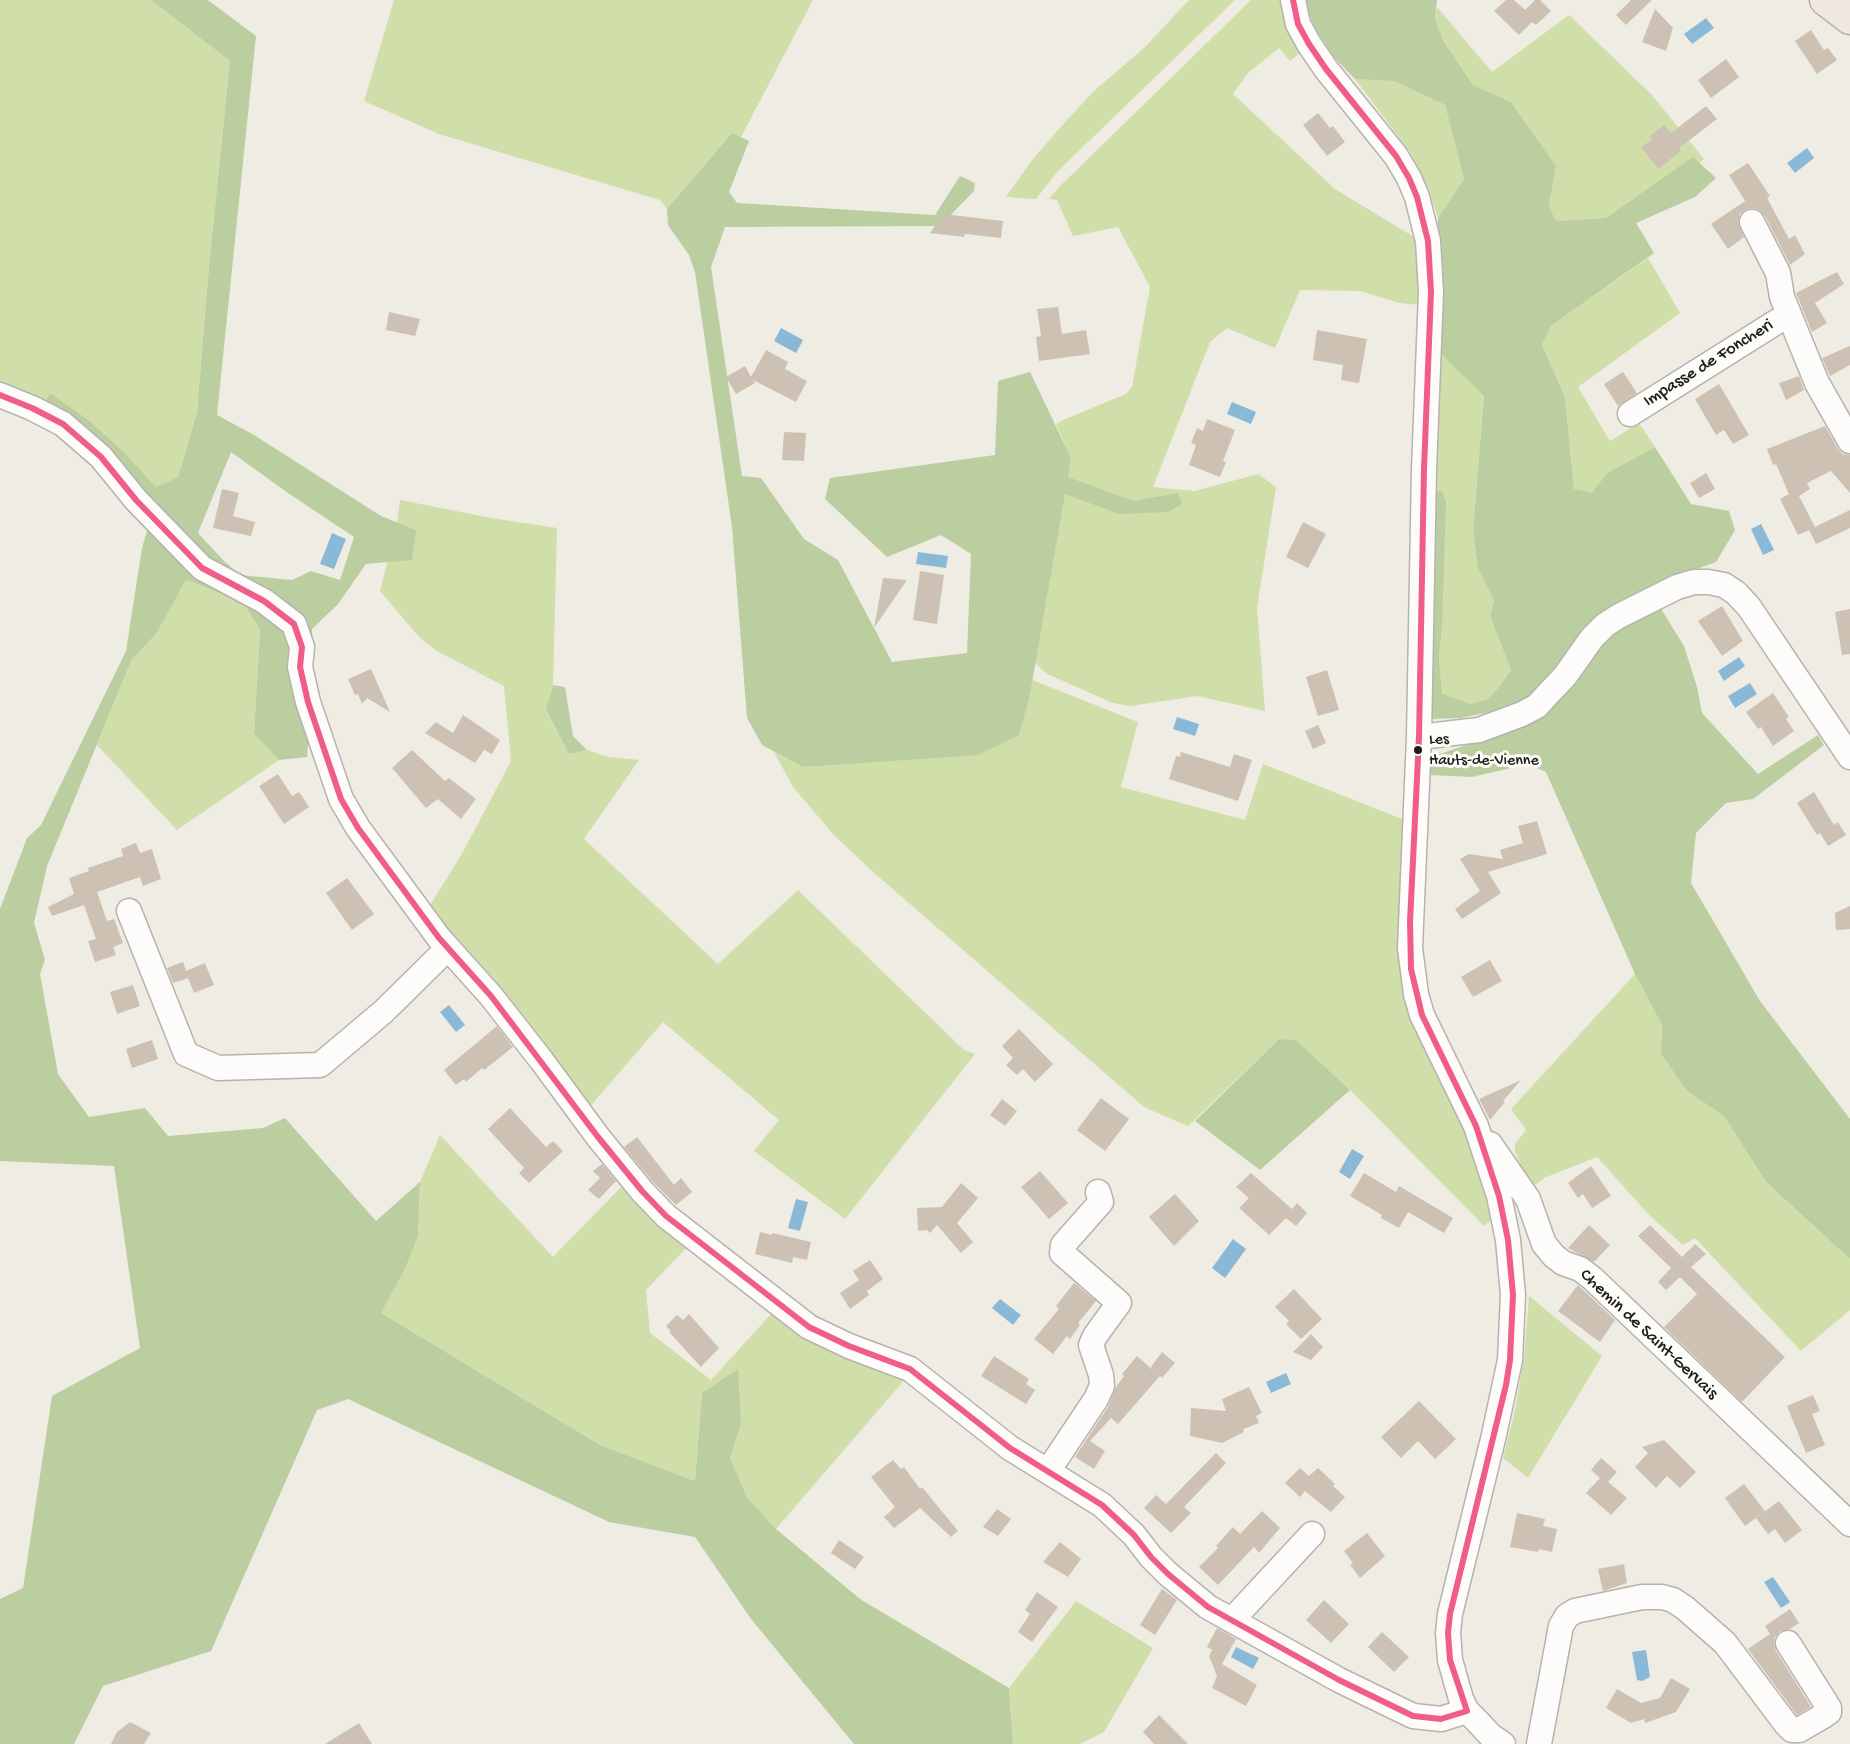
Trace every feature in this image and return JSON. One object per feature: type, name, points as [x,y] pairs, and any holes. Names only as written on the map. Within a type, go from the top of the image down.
[{"type":"main road","points":[[1825,0],[1850,19]]},
{"type":"street","points":[[1293,0],[1298,24],[1309,44],[1396,156],[1409,178],[1418,197],[1428,241],[1431,292],[1424,469],[1419,737],[1410,922],[1411,969],[1422,1015],[1476,1125],[1499,1196],[1512,1269],[1512,1326],[1506,1385],[1450,1614],[1448,1634],[1450,1660],[1458,1690],[1467,1711],[1490,1735],[1503,1744]]},
{"type":"street","name":"Impasse de Foncheri","points":[[1752,222],[1778,273],[1782,297],[1817,382],[1850,441]]},
{"type":"street","name":"Impasse de Foncheri","points":[[1630,414],[1789,314]]},
{"type":"street","points":[[0,395],[63,424],[100,457],[136,500],[202,568],[264,601],[294,624],[302,646],[300,666],[308,702],[342,799],[358,828],[448,948],[513,1024],[605,1146],[666,1216],[809,1327],[849,1346],[910,1369],[1010,1448],[1102,1505],[1122,1522],[1168,1574],[1208,1607],[1339,1680],[1413,1716],[1441,1719],[1467,1711]]},
{"type":"street","points":[[1419,737],[1479,730],[1522,714],[1536,706],[1565,676],[1592,638],[1605,625],[1677,587],[1694,582],[1708,582],[1724,585],[1736,593],[1749,607],[1850,757]]},
{"type":"street","points":[[129,911],[186,1054],[218,1068],[320,1065],[383,1012],[448,948]]},
{"type":"street","name":"Chemin de Saint-Gervais","points":[[1476,1125],[1528,1199],[1544,1244],[1554,1256],[1592,1278],[1850,1524]]},
{"type":"street","points":[[1048,1472],[1096,1400],[1102,1386],[1101,1375],[1091,1345],[1119,1303],[1062,1253],[1063,1245],[1101,1202],[1098,1192]]},
{"type":"street","points":[[1232,1620],[1312,1534]]},
{"type":"street","points":[[1539,1744],[1561,1626],[1567,1616],[1575,1611],[1642,1597],[1662,1597],[1673,1600],[1725,1643],[1786,1724],[1792,1730],[1799,1730],[1826,1715],[1829,1707],[1788,1643]]},
{"type":"green space","points":[[0,0],[151,0],[230,61],[197,412],[178,477],[156,487],[124,452],[50,394],[44,407],[0,384]]},
{"type":"green space","points":[[151,0],[208,0],[256,36],[217,415],[254,435],[381,516],[416,530],[412,560],[366,564],[338,604],[312,629],[313,688],[307,757],[279,760],[254,734],[260,630],[242,601],[186,580],[156,634],[132,659],[47,866],[34,923],[45,960],[40,974],[58,1074],[89,1117],[145,1108],[168,1136],[263,1128],[285,1118],[376,1221],[420,1182],[418,1236],[405,1269],[381,1313],[600,1445],[695,1481],[702,1393],[738,1369],[741,1424],[730,1458],[747,1497],[776,1529],[860,1599],[1009,1688],[1013,1744],[854,1744],[751,1619],[695,1537],[609,1522],[348,1399],[317,1410],[211,1651],[103,1686],[74,1744],[0,1744],[0,1599],[23,1588],[52,1396],[140,1348],[114,1166],[0,1161],[0,909],[27,838],[41,825],[126,651],[142,548],[153,510],[44,407],[50,393],[88,420],[124,452],[156,487],[178,477],[197,412],[230,61]],"holes":[[[231,452],[354,537],[340,580],[311,571],[292,580],[240,575],[198,533]]]},
{"type":"green space","points":[[394,0],[813,0],[741,137],[732,133],[667,209],[660,200],[439,134],[364,101]]},
{"type":"green space","points":[[1189,0],[1235,0],[1058,171],[1036,199],[1006,197],[1032,160],[1066,121],[1093,92],[1145,47]]},
{"type":"green space","points":[[1251,0],[1283,0],[1301,52],[1290,61],[1279,48],[1248,73],[1233,94],[1335,189],[1414,237],[1422,238],[1420,305],[1400,303],[1360,291],[1300,290],[1275,348],[1227,328],[1210,342],[1153,487],[1195,491],[1258,474],[1276,487],[1257,608],[1265,711],[1197,696],[1130,706],[1113,703],[1047,674],[1035,663],[1071,458],[1056,424],[1126,394],[1132,387],[1150,287],[1118,227],[1073,236],[1057,200],[1049,199]]},
{"type":"green space","points":[[1304,0],[1437,0],[1435,19],[1444,42],[1473,85],[1511,102],[1556,166],[1549,206],[1556,221],[1606,218],[1693,157],[1716,178],[1695,197],[1636,223],[1654,253],[1551,326],[1542,345],[1565,397],[1574,489],[1592,493],[1607,473],[1655,447],[1691,504],[1729,511],[1735,530],[1716,562],[1683,574],[1588,630],[1568,649],[1543,686],[1526,702],[1510,708],[1461,718],[1431,719],[1431,491],[1442,491],[1446,502],[1439,657],[1442,694],[1470,704],[1486,700],[1511,670],[1490,616],[1494,601],[1478,569],[1473,530],[1484,396],[1438,351],[1438,218],[1464,179],[1445,105],[1394,81],[1355,79],[1332,55],[1314,26]]},
{"type":"green space","points":[[1437,7],[1492,72],[1569,15],[1651,94],[1704,159],[1699,163],[1693,158],[1606,218],[1556,221],[1549,206],[1556,166],[1511,102],[1473,85],[1444,42],[1435,19]]},
{"type":"green space","points":[[1355,79],[1394,81],[1445,105],[1464,179],[1438,218],[1427,186],[1410,152]]},
{"type":"green space","points":[[732,133],[749,141],[729,192],[737,203],[935,215],[960,176],[975,183],[974,191],[940,226],[725,227],[711,267],[742,476],[761,478],[804,539],[838,560],[892,662],[967,653],[971,554],[941,535],[887,557],[825,499],[830,478],[995,455],[998,381],[1030,372],[1071,458],[1068,477],[1133,501],[1178,493],[1182,504],[1168,512],[1119,514],[1065,494],[1030,694],[1019,735],[978,755],[803,767],[762,745],[747,718],[732,527],[695,272],[689,255],[668,225],[667,209]]},
{"type":"green space","points":[[1648,258],[1680,313],[1578,387],[1610,441],[1639,423],[1655,447],[1607,473],[1592,494],[1574,489],[1565,397],[1542,345],[1551,326]]},
{"type":"green space","points":[[1438,351],[1484,395],[1473,530],[1478,569],[1494,601],[1490,616],[1511,670],[1486,700],[1470,704],[1442,695],[1439,657],[1442,627],[1431,491]]},
{"type":"green space","points":[[400,500],[557,528],[553,685],[546,711],[569,754],[587,750],[608,757],[639,760],[584,839],[718,964],[798,890],[964,1050],[975,1054],[845,1219],[754,1151],[779,1120],[663,1022],[586,1111],[426,912],[463,852],[511,761],[504,686],[435,650],[419,637],[380,591],[397,524]]},
{"type":"green space","points":[[186,580],[242,601],[260,630],[254,734],[279,760],[177,830],[97,745],[132,659],[156,634]]},
{"type":"green space","points":[[1661,609],[1684,646],[1697,687],[1702,713],[1758,774],[1818,735],[1824,745],[1753,799],[1726,803],[1696,833],[1691,883],[1760,1001],[1850,1119],[1850,1259],[1766,1182],[1724,1116],[1687,1091],[1661,1054],[1662,1025],[1635,974],[1546,772],[1528,764],[1472,777],[1431,775],[1431,757],[1513,729],[1625,621]]},
{"type":"green space","points":[[1032,680],[1138,722],[1121,787],[1245,820],[1263,764],[1402,819],[1407,825],[1400,935],[1401,975],[1406,1002],[1415,1030],[1452,1099],[1474,1149],[1494,1218],[1484,1226],[1350,1090],[1296,1040],[1279,1039],[1188,1126],[1144,1107],[872,871],[833,834],[793,787],[774,752],[804,767],[1019,735]]},
{"type":"green space","points":[[553,685],[565,687],[573,736],[587,750],[569,754],[546,710]]},
{"type":"green space","points":[[1635,974],[1662,1025],[1661,1054],[1687,1091],[1724,1116],[1766,1182],[1850,1259],[1850,1310],[1801,1351],[1695,1238],[1683,1245],[1649,1215],[1597,1157],[1544,1178],[1531,1188],[1515,1152],[1515,1144],[1526,1130],[1511,1109]]},
{"type":"green space","points":[[1279,1039],[1296,1040],[1350,1090],[1260,1170],[1195,1121]]},
{"type":"green space","points":[[440,1135],[553,1257],[626,1182],[691,1243],[646,1290],[650,1333],[711,1380],[773,1312],[906,1378],[776,1529],[747,1497],[730,1458],[741,1424],[702,1393],[695,1481],[600,1445],[381,1313],[405,1269],[418,1236],[420,1182]]},
{"type":"green space","points":[[1529,1296],[1602,1356],[1528,1478],[1503,1458],[1514,1415],[1524,1358]]},
{"type":"green space","points":[[1076,1601],[1153,1648],[1104,1732],[1080,1744],[1013,1744],[1009,1688]]},
{"type":"water","points":[[1706,18],[1714,28],[1692,44],[1684,34]]},
{"type":"water","points":[[1807,148],[1814,158],[1795,173],[1787,163]]},
{"type":"water","points":[[781,328],[803,340],[796,353],[774,341]]},
{"type":"water","points":[[1232,402],[1256,412],[1251,424],[1227,414]]},
{"type":"water","points":[[1761,524],[1774,550],[1763,555],[1751,529]]},
{"type":"water","points":[[332,533],[346,539],[334,569],[320,564]]},
{"type":"water","points":[[918,552],[948,556],[946,568],[916,564]]},
{"type":"water","points":[[1739,657],[1745,666],[1724,681],[1718,671]]},
{"type":"water","points":[[1750,683],[1757,694],[1735,708],[1728,696]]},
{"type":"water","points":[[1177,717],[1199,724],[1195,736],[1173,729]]},
{"type":"water","points":[[449,1005],[465,1025],[456,1032],[440,1012]]},
{"type":"water","points":[[1352,1149],[1364,1156],[1350,1179],[1339,1172]]},
{"type":"water","points":[[796,1199],[808,1202],[800,1231],[788,1228]]},
{"type":"water","points":[[1233,1239],[1246,1249],[1225,1278],[1212,1268]]},
{"type":"water","points":[[1000,1299],[1021,1315],[1013,1325],[992,1308]]},
{"type":"water","points":[[1286,1373],[1291,1384],[1271,1393],[1266,1382]]},
{"type":"water","points":[[1773,1577],[1790,1602],[1781,1608],[1764,1582]]},
{"type":"water","points":[[1236,1647],[1259,1658],[1253,1669],[1231,1657]]},
{"type":"water","points":[[1646,1650],[1650,1677],[1642,1681],[1637,1680],[1632,1652]]},
{"type":"building","points":[[1506,0],[1514,0],[1525,10],[1535,0],[1540,0],[1551,11],[1536,25],[1532,22],[1519,35],[1494,11]]},
{"type":"building","points":[[1631,0],[1652,0],[1626,25],[1616,15]]},
{"type":"building","points":[[1655,9],[1673,28],[1666,51],[1642,42]]},
{"type":"building","points":[[1811,30],[1824,50],[1828,48],[1837,60],[1817,74],[1795,41]]},
{"type":"building","points":[[1726,59],[1739,77],[1711,98],[1698,80]]},
{"type":"building","points":[[1706,106],[1717,119],[1679,148],[1681,150],[1659,169],[1641,148],[1652,139],[1650,136],[1664,125],[1671,133]]},
{"type":"building","points":[[1318,113],[1330,128],[1333,126],[1345,142],[1327,156],[1303,125]]},
{"type":"building","points":[[1748,163],[1770,196],[1767,198],[1789,239],[1795,235],[1805,254],[1790,265],[1765,216],[1759,210],[1752,208],[1740,214],[1738,222],[1744,237],[1728,249],[1711,224],[1745,201],[1729,175]]},
{"type":"building","points":[[943,214],[1003,221],[1001,238],[930,233]]},
{"type":"building","points":[[1837,272],[1844,284],[1815,303],[1827,323],[1812,332],[1796,293]]},
{"type":"building","points":[[1058,307],[1062,334],[1086,330],[1090,354],[1039,361],[1036,337],[1041,336],[1037,309]]},
{"type":"building","points":[[389,312],[420,319],[415,336],[386,330]]},
{"type":"building","points":[[1317,330],[1367,339],[1359,383],[1341,380],[1343,365],[1313,360]]},
{"type":"building","points":[[1850,346],[1850,365],[1830,376],[1822,358]]},
{"type":"building","points":[[766,350],[788,362],[785,369],[807,381],[796,402],[753,380],[755,383],[736,394],[726,377],[745,366],[751,377]]},
{"type":"building","points":[[1623,372],[1637,393],[1618,406],[1604,384]]},
{"type":"building","points":[[1799,376],[1804,390],[1786,400],[1779,383]]},
{"type":"building","points":[[1719,384],[1749,435],[1733,444],[1724,430],[1716,435],[1695,399]]},
{"type":"building","points":[[1207,419],[1235,430],[1223,461],[1226,462],[1220,477],[1189,465],[1196,445],[1191,443],[1197,428],[1203,431]]},
{"type":"building","points":[[1825,426],[1838,449],[1843,454],[1850,455],[1850,493],[1831,471],[1807,483],[1810,489],[1799,496],[1815,527],[1850,510],[1850,528],[1816,544],[1809,530],[1798,535],[1780,499],[1789,494],[1767,449]]},
{"type":"building","points":[[784,432],[806,433],[804,461],[782,460]]},
{"type":"building","points":[[1706,473],[1715,489],[1699,498],[1690,483]]},
{"type":"building","points":[[222,489],[239,493],[233,516],[255,522],[251,536],[213,528]]},
{"type":"building","points":[[1303,522],[1326,534],[1308,568],[1286,557]]},
{"type":"building","points":[[920,571],[944,575],[937,624],[913,620]]},
{"type":"building","points":[[883,578],[907,580],[874,628]]},
{"type":"building","points":[[1722,606],[1743,641],[1722,656],[1698,621]]},
{"type":"building","points":[[1850,609],[1850,654],[1842,655],[1835,612]]},
{"type":"building","points":[[371,669],[390,712],[367,698],[362,704],[358,694],[355,695],[348,679]]},
{"type":"building","points":[[1327,670],[1339,710],[1318,716],[1306,677]]},
{"type":"building","points":[[1773,693],[1789,717],[1786,719],[1794,731],[1773,746],[1761,727],[1758,729],[1746,712]]},
{"type":"building","points":[[463,715],[500,740],[492,754],[484,750],[475,763],[425,733],[436,722],[453,733]]},
{"type":"building","points":[[1318,725],[1326,743],[1313,749],[1305,731]]},
{"type":"building","points":[[412,750],[445,781],[449,778],[476,799],[461,819],[438,799],[426,808],[392,768]]},
{"type":"building","points":[[1181,752],[1230,767],[1234,754],[1252,760],[1238,801],[1169,779],[1176,756],[1180,757]]},
{"type":"building","points":[[278,774],[292,796],[299,792],[309,807],[284,824],[259,786]]},
{"type":"building","points":[[1814,792],[1834,825],[1838,822],[1846,835],[1828,846],[1820,833],[1817,835],[1797,803]]},
{"type":"building","points":[[1537,821],[1547,854],[1488,872],[1501,893],[1462,919],[1455,909],[1480,891],[1460,859],[1469,854],[1503,859],[1500,850],[1523,843],[1518,826]]},
{"type":"building","points":[[136,843],[140,853],[152,849],[161,879],[143,886],[140,877],[97,892],[107,921],[114,919],[123,943],[113,947],[116,955],[95,962],[88,941],[96,939],[84,905],[52,916],[48,907],[74,894],[69,878],[89,871],[88,868],[123,856],[121,849]]},
{"type":"building","points":[[347,878],[374,914],[352,930],[326,893]]},
{"type":"building","points":[[1850,906],[1850,929],[1836,930],[1835,913]]},
{"type":"building","points":[[1490,960],[1502,981],[1473,997],[1461,977]]},
{"type":"building","points":[[183,962],[186,971],[205,963],[214,985],[194,993],[188,978],[173,983],[167,968]]},
{"type":"building","points":[[133,985],[140,1006],[117,1014],[110,992]]},
{"type":"building","points":[[497,1026],[513,1047],[466,1082],[464,1079],[456,1085],[444,1070]]},
{"type":"building","points":[[1019,1029],[1053,1064],[1035,1082],[1023,1069],[1017,1075],[1006,1065],[1013,1058],[1002,1046]]},
{"type":"building","points":[[152,1040],[158,1059],[132,1068],[126,1049]]},
{"type":"building","points":[[1521,1080],[1503,1101],[1505,1102],[1490,1120],[1479,1099]]},
{"type":"building","points":[[1101,1098],[1129,1119],[1105,1151],[1077,1130]]},
{"type":"building","points":[[1002,1099],[1017,1111],[1005,1126],[990,1115]]},
{"type":"building","points":[[510,1108],[546,1147],[553,1141],[563,1151],[529,1183],[519,1173],[524,1168],[488,1129]]},
{"type":"building","points":[[637,1137],[674,1185],[681,1178],[692,1192],[676,1205],[624,1147]]},
{"type":"building","points":[[602,1164],[616,1181],[599,1199],[588,1190],[600,1178],[593,1171]]},
{"type":"building","points":[[1591,1166],[1611,1196],[1592,1208],[1583,1194],[1578,1198],[1568,1183]]},
{"type":"building","points":[[1040,1171],[1068,1203],[1049,1219],[1021,1187]]},
{"type":"building","points":[[1251,1173],[1292,1209],[1297,1203],[1307,1213],[1296,1226],[1286,1218],[1269,1235],[1239,1208],[1249,1198],[1236,1187]]},
{"type":"building","points":[[1364,1173],[1396,1192],[1399,1186],[1453,1218],[1444,1233],[1408,1212],[1399,1228],[1350,1196]]},
{"type":"building","points":[[961,1183],[978,1198],[957,1223],[973,1242],[961,1253],[937,1225],[930,1233],[927,1230],[918,1231],[917,1208],[942,1207]]},
{"type":"building","points":[[1175,1194],[1199,1221],[1174,1246],[1149,1217]]},
{"type":"building","points":[[1589,1225],[1610,1245],[1594,1262],[1568,1248]]},
{"type":"building","points":[[1650,1225],[1682,1257],[1695,1244],[1706,1254],[1691,1267],[1785,1357],[1742,1402],[1664,1327],[1697,1294],[1680,1277],[1666,1290],[1658,1282],[1671,1268],[1638,1236]]},
{"type":"building","points":[[760,1232],[811,1242],[807,1260],[793,1257],[792,1263],[755,1254]]},
{"type":"building","points":[[870,1260],[883,1279],[867,1291],[869,1295],[850,1309],[840,1293],[859,1280],[853,1271]]},
{"type":"building","points":[[1074,1283],[1096,1301],[1078,1323],[1080,1325],[1070,1339],[1067,1336],[1053,1354],[1034,1339],[1059,1309],[1056,1306]]},
{"type":"building","points":[[1578,1285],[1615,1320],[1600,1342],[1558,1311]]},
{"type":"building","points":[[1294,1289],[1322,1319],[1301,1339],[1286,1324],[1289,1321],[1275,1307]]},
{"type":"building","points":[[689,1314],[719,1348],[701,1367],[666,1326],[677,1315],[683,1320]]},
{"type":"building","points":[[1311,1334],[1323,1347],[1311,1360],[1293,1352]]},
{"type":"building","points":[[1162,1352],[1175,1363],[1162,1378],[1160,1376],[1118,1424],[1111,1418],[1090,1441],[1105,1451],[1094,1469],[1075,1457],[1108,1407],[1116,1387],[1124,1376],[1122,1374],[1137,1356],[1154,1371],[1151,1367]]},
{"type":"building","points":[[994,1356],[1029,1379],[1026,1384],[1035,1390],[1026,1404],[981,1376]]},
{"type":"building","points":[[1249,1387],[1262,1413],[1256,1416],[1259,1423],[1243,1429],[1244,1432],[1222,1443],[1190,1436],[1191,1408],[1226,1411],[1222,1399]]},
{"type":"building","points":[[1813,1395],[1820,1411],[1812,1414],[1825,1445],[1806,1453],[1787,1406]]},
{"type":"building","points":[[1419,1401],[1456,1439],[1435,1459],[1418,1441],[1401,1458],[1381,1437]]},
{"type":"building","points":[[1664,1440],[1696,1472],[1680,1488],[1667,1476],[1656,1488],[1635,1467],[1648,1453],[1642,1447]]},
{"type":"building","points":[[1216,1453],[1226,1463],[1184,1507],[1191,1513],[1171,1533],[1144,1508],[1156,1495],[1166,1504]]},
{"type":"building","points":[[1601,1458],[1617,1472],[1608,1482],[1627,1498],[1611,1515],[1586,1493],[1600,1478],[1591,1470]]},
{"type":"building","points":[[893,1460],[901,1469],[904,1467],[920,1489],[922,1487],[958,1531],[951,1537],[920,1508],[894,1528],[884,1517],[895,1507],[871,1477]]},
{"type":"building","points":[[1300,1468],[1309,1476],[1318,1468],[1345,1497],[1331,1512],[1305,1491],[1300,1497],[1285,1483]]},
{"type":"building","points":[[1744,1484],[1765,1511],[1745,1526],[1725,1498]]},
{"type":"building","points":[[1779,1501],[1802,1530],[1785,1543],[1775,1529],[1768,1534],[1756,1518]]},
{"type":"building","points":[[997,1509],[1011,1519],[998,1536],[983,1527]]},
{"type":"building","points":[[1262,1511],[1280,1528],[1259,1553],[1254,1547],[1218,1585],[1199,1567],[1218,1548],[1216,1546],[1233,1527],[1240,1534]]},
{"type":"building","points":[[1517,1513],[1545,1519],[1543,1526],[1557,1529],[1552,1552],[1510,1547]]},
{"type":"building","points":[[1367,1533],[1385,1556],[1360,1578],[1350,1565],[1353,1563],[1344,1551]]},
{"type":"building","points":[[839,1540],[864,1557],[855,1569],[831,1553]]},
{"type":"building","points":[[1060,1542],[1081,1559],[1068,1577],[1043,1562]]},
{"type":"building","points":[[1624,1564],[1627,1583],[1603,1591],[1598,1569]]},
{"type":"building","points":[[1162,1589],[1177,1600],[1155,1635],[1140,1625]]},
{"type":"building","points":[[1037,1592],[1058,1607],[1032,1642],[1018,1632],[1030,1614],[1025,1610]]},
{"type":"building","points":[[1324,1600],[1349,1624],[1331,1643],[1306,1620]]},
{"type":"building","points":[[1790,1609],[1799,1623],[1790,1629],[1780,1631],[1775,1637],[1774,1644],[1776,1651],[1811,1707],[1797,1715],[1748,1649],[1770,1634],[1765,1626]]},
{"type":"building","points":[[1217,1628],[1236,1639],[1222,1664],[1257,1685],[1246,1706],[1212,1688],[1217,1676],[1209,1656],[1212,1650],[1207,1647]]},
{"type":"building","points":[[1382,1632],[1409,1657],[1394,1672],[1368,1647]]},
{"type":"building","points":[[1671,1678],[1690,1689],[1676,1712],[1645,1723],[1644,1719],[1631,1723],[1606,1708],[1617,1689],[1641,1703],[1660,1698]]},
{"type":"building","points":[[1159,1715],[1188,1744],[1154,1744],[1143,1732]]},
{"type":"building","points":[[130,1722],[151,1733],[144,1744],[111,1744],[117,1732]]},
{"type":"building","points":[[359,1723],[372,1744],[325,1744]]},
{"type":"transit line","points":[[1293,0],[1298,24],[1309,44],[1326,69],[1396,156],[1409,178],[1417,197],[1428,241],[1431,292],[1424,469],[1419,737],[1410,922],[1411,969],[1422,1015],[1476,1126],[1499,1196],[1508,1240],[1513,1295],[1510,1360],[1506,1385],[1450,1614],[1448,1633],[1450,1660],[1467,1711]]},
{"type":"transit line","points":[[0,395],[63,424],[101,457],[136,500],[202,568],[264,601],[294,624],[302,647],[300,667],[308,702],[341,799],[358,828],[439,938],[491,996],[598,1137],[642,1191],[666,1216],[809,1327],[849,1346],[910,1369],[1010,1448],[1102,1505],[1134,1535],[1168,1574],[1208,1607],[1339,1680],[1413,1716],[1441,1719],[1467,1711]]},
{"type":"place","name":"Les Hauts-de-Vienne","points":[[1418,750]]}]
